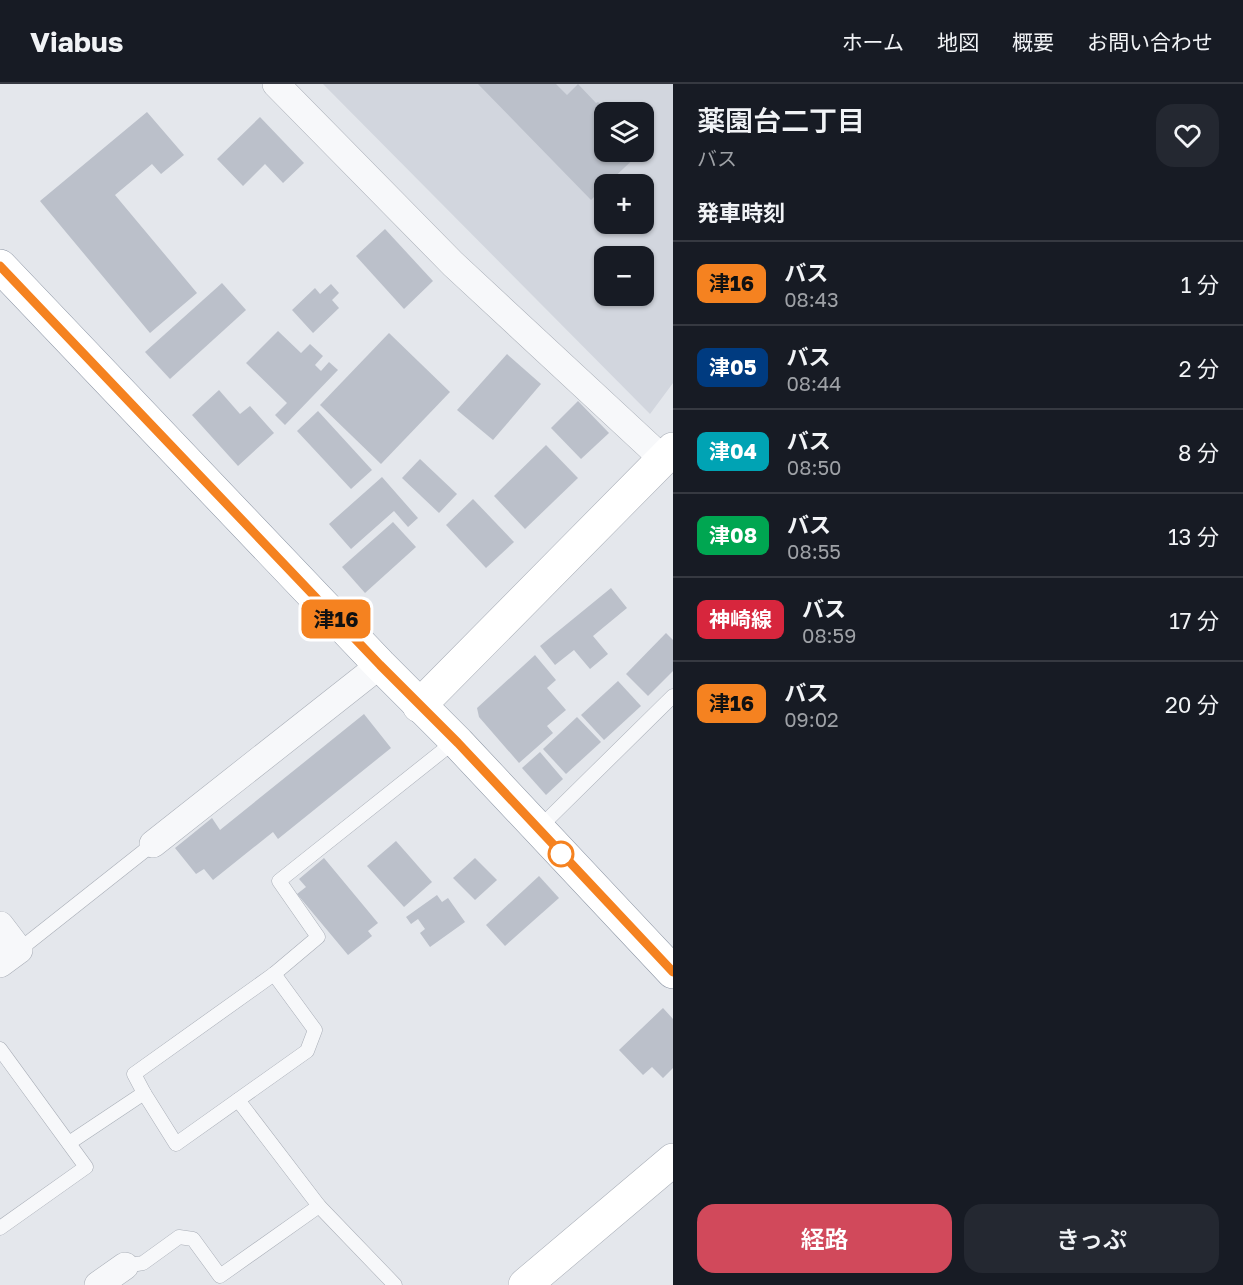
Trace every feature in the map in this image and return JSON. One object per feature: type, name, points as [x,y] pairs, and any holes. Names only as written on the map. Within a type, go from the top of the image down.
[{"type":"main road","points":[[0,266],[673,972]]},
{"type":"main road","points":[[419,706],[668,454]]},
{"type":"main road","points":[[525,1285],[673,1160]]},
{"type":"street","points":[[276,84],[453,264],[668,454]]},
{"type":"street","points":[[153,844],[380,665]]},
{"type":"street","points":[[0,925],[9,957]]},
{"type":"street","points":[[98,1285],[125,1266]]},
{"type":"lane","points":[[537,829],[554,816],[673,696]]},
{"type":"lane","points":[[274,974],[315,1030],[307,1051],[176,1144],[134,1074],[274,974],[318,937],[279,881],[455,741]]},
{"type":"lane","points":[[9,957],[153,844]]},
{"type":"lane","points":[[0,1049],[86,1167],[0,1228]]},
{"type":"lane","points":[[69,1143],[144,1093]]},
{"type":"lane","points":[[238,1100],[319,1206],[395,1285]]},
{"type":"lane","points":[[125,1266],[143,1263],[179,1237],[194,1239],[220,1276],[319,1206]]},
{"type":"shaded area","points":[[323,84],[673,84],[673,383],[650,414]]},
{"type":"building","points":[[478,84],[556,84],[567,95],[578,84],[595,102],[594,162],[630,162],[618,174],[594,174],[594,197],[591,200]]},
{"type":"building","points":[[147,112],[184,155],[161,174],[152,164],[115,195],[197,293],[150,333],[40,201]]},
{"type":"building","points":[[260,117],[304,163],[283,183],[265,164],[243,186],[217,159]]},
{"type":"building","points":[[385,229],[433,281],[404,309],[356,256]]},
{"type":"building","points":[[222,283],[246,310],[170,379],[145,352]]},
{"type":"building","points":[[331,284],[339,293],[332,300],[339,308],[313,333],[292,310],[315,288],[320,294]]},
{"type":"building","points":[[278,331],[301,353],[310,344],[323,356],[315,365],[321,371],[329,362],[338,370],[285,425],[275,415],[287,403],[246,363]]},
{"type":"building","points":[[389,333],[450,392],[381,464],[320,405]]},
{"type":"building","points":[[507,354],[541,384],[493,440],[457,410]]},
{"type":"building","points":[[219,390],[240,414],[250,406],[274,433],[238,466],[192,415]]},
{"type":"building","points":[[578,401],[609,433],[581,459],[551,428]]},
{"type":"building","points":[[318,411],[372,470],[351,489],[297,431]]},
{"type":"building","points":[[546,445],[578,478],[525,529],[494,496]]},
{"type":"building","points":[[420,459],[457,494],[439,513],[402,478]]},
{"type":"building","points":[[382,477],[418,518],[408,527],[394,511],[351,549],[329,524]]},
{"type":"building","points":[[473,499],[514,542],[486,568],[446,525]]},
{"type":"building","points":[[393,522],[416,547],[365,593],[342,567]]},
{"type":"building","points":[[611,588],[627,608],[593,636],[608,654],[590,669],[574,650],[555,665],[540,646]]},
{"type":"building","points":[[666,633],[673,640],[673,671],[648,696],[626,674]]},
{"type":"building","points":[[535,655],[556,680],[547,688],[566,710],[547,726],[553,733],[519,763],[479,717],[477,708]]},
{"type":"building","points":[[618,681],[641,706],[604,740],[581,715]]},
{"type":"building","points":[[364,714],[391,748],[278,839],[273,832],[213,880],[204,869],[196,874],[175,848],[212,818],[220,830]]},
{"type":"building","points":[[577,717],[601,742],[566,774],[543,749]]},
{"type":"building","points":[[540,752],[563,779],[546,795],[522,768]]},
{"type":"building","points":[[396,841],[432,882],[404,907],[367,866]]},
{"type":"building","points":[[324,858],[378,923],[368,931],[372,936],[348,955],[297,894],[306,887],[299,879]]},
{"type":"building","points":[[475,858],[497,880],[475,900],[453,878]]},
{"type":"building","points":[[539,876],[559,898],[505,946],[486,925]]},
{"type":"building","points":[[437,895],[442,902],[448,898],[465,922],[430,947],[420,933],[425,929],[418,919],[411,924],[406,917]]},
{"type":"building","points":[[663,1008],[673,1019],[673,1068],[663,1078],[652,1067],[643,1075],[619,1050]]},
{"type":"bus line","name":"津16","points":[[0,266],[419,706],[458,743],[673,972]]}]
